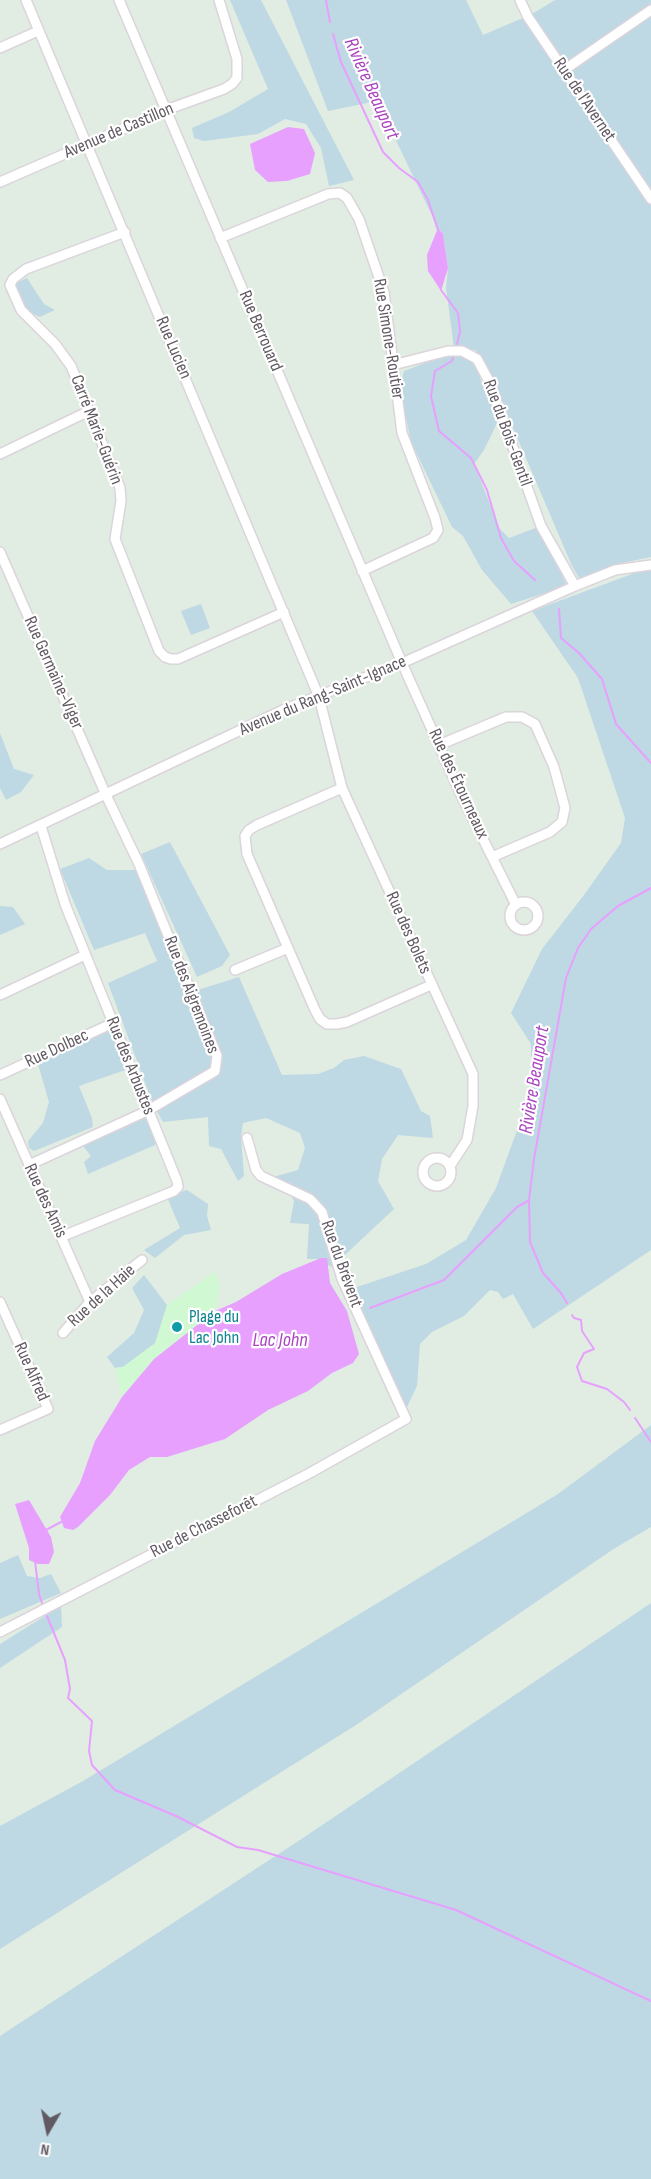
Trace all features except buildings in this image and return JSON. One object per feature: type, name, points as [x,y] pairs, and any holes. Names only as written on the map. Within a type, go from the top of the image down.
[{"type":"street","name":"Rue Lucien","points":[[26,0],[319,697]]},
{"type":"street","name":"Rue Berrouard","points":[[119,0],[402,663]]},
{"type":"street","name":"Avenue de Castillon","points":[[0,182],[166,110],[224,89],[237,78],[237,59],[219,0]]},
{"type":"street","name":"Rue de l'Avernet","points":[[520,0],[528,17],[651,199]]},
{"type":"street","points":[[564,70],[651,10]]},
{"type":"street","points":[[0,48],[38,31]]},
{"type":"street","name":"Rue Simone-Routier","points":[[220,238],[328,194],[340,193],[347,198],[359,219],[384,292],[402,432],[438,530],[434,538],[362,571]]},
{"type":"street","name":"Carré Marie-Guérin","points":[[125,232],[26,269],[13,279],[10,285],[21,310],[55,344],[71,366],[120,488],[121,501],[115,539],[159,651],[171,659],[186,656],[284,612]]},
{"type":"street","name":"Rue du Bois-Gentil","points":[[393,365],[448,351],[462,351],[477,359],[490,383],[541,526],[575,586]]},
{"type":"street","points":[[0,454],[89,411]]},
{"type":"street","name":"Rue Germaine-Viger","points":[[0,552],[106,795]]},
{"type":"street","name":"Avenue du Rang-Saint-Ignace","points":[[0,844],[283,710],[402,663],[615,570],[651,565]]},
{"type":"street","name":"Rue des Étourneaux","points":[[402,663],[516,905]]},
{"type":"street","name":"Rue des Bolets","points":[[319,697],[342,788],[473,1074],[473,1106],[467,1140],[450,1166]]},
{"type":"street","points":[[439,745],[506,717],[522,717],[535,724],[554,767],[565,808],[562,822],[550,832],[492,857]]},
{"type":"street","points":[[342,788],[257,825],[245,836],[247,854],[315,1010],[320,1019],[327,1024],[347,1022],[431,985]]},
{"type":"street","name":"Rue des Aigremoines","points":[[29,1165],[147,1111],[214,1071],[217,1056],[139,864],[106,795]]},
{"type":"street","name":"Rue des Arbustes","points":[[41,826],[65,904],[178,1187],[174,1191],[63,1236]]},
{"type":"street","points":[[235,970],[288,948]]},
{"type":"street","points":[[0,994],[85,955]]},
{"type":"street","name":"Rue Dolbec","points":[[0,1075],[113,1023]]},
{"type":"street","name":"Rue des Amis","points":[[0,1099],[63,1236],[90,1302]]},
{"type":"street","name":"Rue du Brévent","points":[[247,1138],[256,1170],[261,1176],[310,1199],[322,1212],[342,1279],[406,1419]]},
{"type":"street","name":"Rue de la Haie","points":[[63,1333],[90,1302],[142,1260]]},
{"type":"street","name":"Rue Alfred","points":[[0,1302],[48,1409],[0,1430]]},
{"type":"street","name":"Rue de Chasseforêt","points":[[0,1632],[308,1474],[406,1419]]},
{"type":"shaded area","points":[[230,0],[261,0],[354,180],[329,186],[321,148],[306,124],[285,119],[258,134],[204,141],[194,138],[192,128],[229,112],[268,89]]},
{"type":"shaded area","points":[[286,0],[466,0],[483,35],[532,14],[555,0],[651,0],[651,557],[617,564],[582,583],[572,566],[485,362],[475,350],[454,348],[446,288],[448,268],[443,234],[438,228],[377,101],[328,111]]},
{"type":"shaded area","points":[[27,278],[44,304],[55,310],[40,317],[28,312],[21,305],[12,285]]},
{"type":"shaded area","points":[[464,354],[473,361],[498,421],[484,450],[474,464],[500,529],[509,538],[541,526],[567,586],[511,604],[482,570],[463,536],[452,527],[411,442],[403,403],[401,380],[404,371],[443,356]]},
{"type":"shaded area","points":[[651,567],[651,1250],[533,1329],[513,1294],[503,1299],[498,1292],[490,1290],[464,1316],[432,1332],[420,1344],[417,1386],[406,1409],[351,1289],[426,1264],[466,1240],[496,1188],[531,1092],[531,1044],[511,1013],[542,949],[621,843],[625,818],[578,678],[532,611]]},
{"type":"shaded area","points":[[201,604],[210,628],[191,635],[181,611]]},
{"type":"shaded area","points":[[0,733],[14,769],[34,775],[21,792],[6,800],[0,788]]},
{"type":"shaded area","points":[[170,842],[230,955],[222,966],[197,977],[141,854]]},
{"type":"shaded area","points":[[89,858],[107,870],[137,870],[188,985],[201,989],[239,977],[282,1075],[318,1074],[334,1068],[344,1060],[364,1056],[401,1069],[421,1111],[430,1116],[433,1138],[398,1135],[382,1159],[378,1181],[394,1209],[332,1267],[317,1259],[307,1259],[309,1224],[290,1223],[294,1201],[288,1190],[273,1177],[298,1170],[305,1148],[300,1133],[266,1118],[243,1123],[241,1136],[244,1176],[238,1181],[221,1149],[209,1146],[208,1117],[163,1122],[153,1104],[108,983],[157,961],[145,933],[94,950],[60,869]]},
{"type":"shaded area","points":[[0,906],[13,907],[25,924],[0,935]]},
{"type":"shaded area","points":[[112,1022],[131,1068],[79,1086],[92,1118],[93,1127],[34,1151],[29,1148],[28,1141],[43,1123],[49,1102],[37,1061]]},
{"type":"shaded area","points":[[146,1110],[162,1142],[88,1174],[84,1162],[91,1156],[79,1141]]},
{"type":"shaded area","points":[[187,1190],[208,1204],[207,1216],[211,1230],[184,1235],[155,1258],[144,1250],[180,1228],[167,1197]]},
{"type":"shaded area","points":[[144,1275],[167,1305],[156,1343],[123,1367],[115,1368],[107,1357],[134,1333],[144,1310],[132,1288]]},
{"type":"shaded area","points":[[651,1425],[651,1527],[615,1548],[356,1725],[0,1949],[0,1826],[83,1781],[558,1494]]},
{"type":"shaded area","points":[[18,1555],[27,1576],[40,1578],[51,1574],[61,1593],[0,1619],[0,1563]]},
{"type":"shaded area","points":[[651,1603],[651,2179],[0,2179],[0,2036],[306,1836]]},
{"type":"shaded area","points":[[61,1606],[62,1627],[0,1668],[0,1644]]},
{"type":"sand","name":"Plage du Lac John","points":[[215,1272],[220,1286],[215,1311],[154,1359],[122,1397],[115,1368],[123,1367],[155,1343],[167,1305]]},
{"type":"water","points":[[288,127],[304,129],[315,153],[310,174],[287,181],[268,182],[255,170],[250,144]]},
{"type":"water","points":[[438,228],[443,234],[448,268],[441,291],[428,271],[427,255]]},
{"type":"water","name":"Lac John","points":[[321,1258],[327,1258],[330,1283],[347,1311],[359,1354],[353,1363],[332,1373],[308,1391],[268,1410],[225,1439],[167,1457],[150,1457],[129,1470],[110,1495],[78,1527],[73,1530],[64,1528],[60,1517],[80,1483],[95,1441],[122,1397],[154,1359],[215,1311],[236,1302],[282,1274]]},
{"type":"water","points":[[29,1500],[51,1537],[54,1552],[49,1564],[38,1564],[29,1560],[29,1548],[15,1504]]},
{"type":"waterway","name":"Rivière Beauport","points":[[326,0],[330,22]]},
{"type":"waterway","name":"Rivière Beauport","points":[[333,34],[341,62],[383,152],[418,182],[428,200],[438,230]]},
{"type":"waterway","name":"Rivière Beauport","points":[[441,290],[458,313],[460,332],[457,344]]},
{"type":"waterway","name":"Rivière Beauport","points":[[453,358],[452,361],[435,371],[431,396],[439,431],[471,458],[487,490],[501,538],[514,561],[535,580]]},
{"type":"waterway","name":"Rivière Beauport","points":[[559,609],[561,638],[579,653],[602,679],[616,724],[651,763]]},
{"type":"waterway","name":"Rivière Beauport","points":[[567,1303],[543,1273],[530,1242],[529,1200],[534,1159],[566,978],[578,948],[591,929],[618,906],[651,888]]},
{"type":"waterway","points":[[370,1308],[444,1280],[517,1207],[528,1201]]},
{"type":"waterway","name":"Rivière Beauport","points":[[572,1315],[581,1320],[582,1331],[594,1349],[584,1353],[577,1367],[582,1381],[607,1389],[624,1402],[630,1410]]},
{"type":"waterway","name":"Rivière Beauport","points":[[635,1418],[651,1442]]},
{"type":"waterway","points":[[46,1530],[61,1522]]},
{"type":"waterway","points":[[35,1561],[42,1603]]},
{"type":"waterway","points":[[47,1616],[65,1660],[70,1689],[68,1698],[92,1721],[89,1751],[92,1765],[115,1790],[176,1816],[237,1847],[258,1850],[456,1910],[651,2001]]},
{"type":"place","name":"Plage du Lac John","points":[[177,1327]]}]
